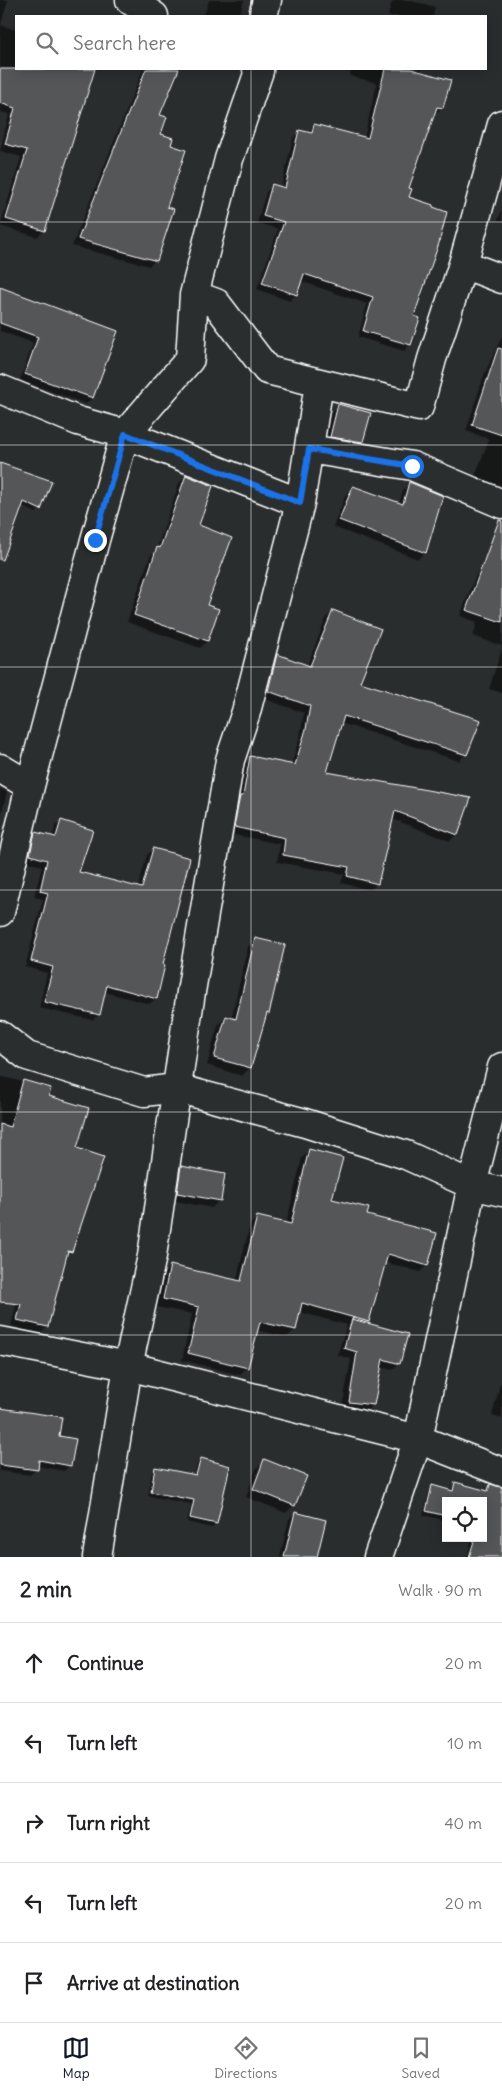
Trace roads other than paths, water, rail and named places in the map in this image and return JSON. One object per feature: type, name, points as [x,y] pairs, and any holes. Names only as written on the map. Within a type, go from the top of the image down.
[{"type":"street","points":[[130,0],[152,15]]},
{"type":"street","points":[[262,15],[267,0]]},
{"type":"street","points":[[0,912],[30,786],[125,434],[190,359],[194,295],[229,159],[258,70]]},
{"type":"street","points":[[194,295],[216,302],[267,370],[419,407],[432,359],[463,264],[502,124]]},
{"type":"street","points":[[463,264],[502,279]]},
{"type":"street","points":[[97,1557],[128,1366],[152,1256],[176,1088],[230,760],[246,712],[300,503],[319,384]]},
{"type":"street","points":[[0,389],[78,421],[125,434],[300,503]]},
{"type":"street","points":[[309,449],[412,466],[502,504]]},
{"type":"street","points":[[0,768],[30,786]]},
{"type":"street","points":[[0,1035],[28,1056],[144,1092],[176,1088],[305,1123],[406,1155],[472,1185],[502,1192]]},
{"type":"street","points":[[378,1557],[418,1439],[472,1185],[502,1067]]},
{"type":"street","points":[[0,1341],[128,1366],[418,1439],[502,1472]]}]
